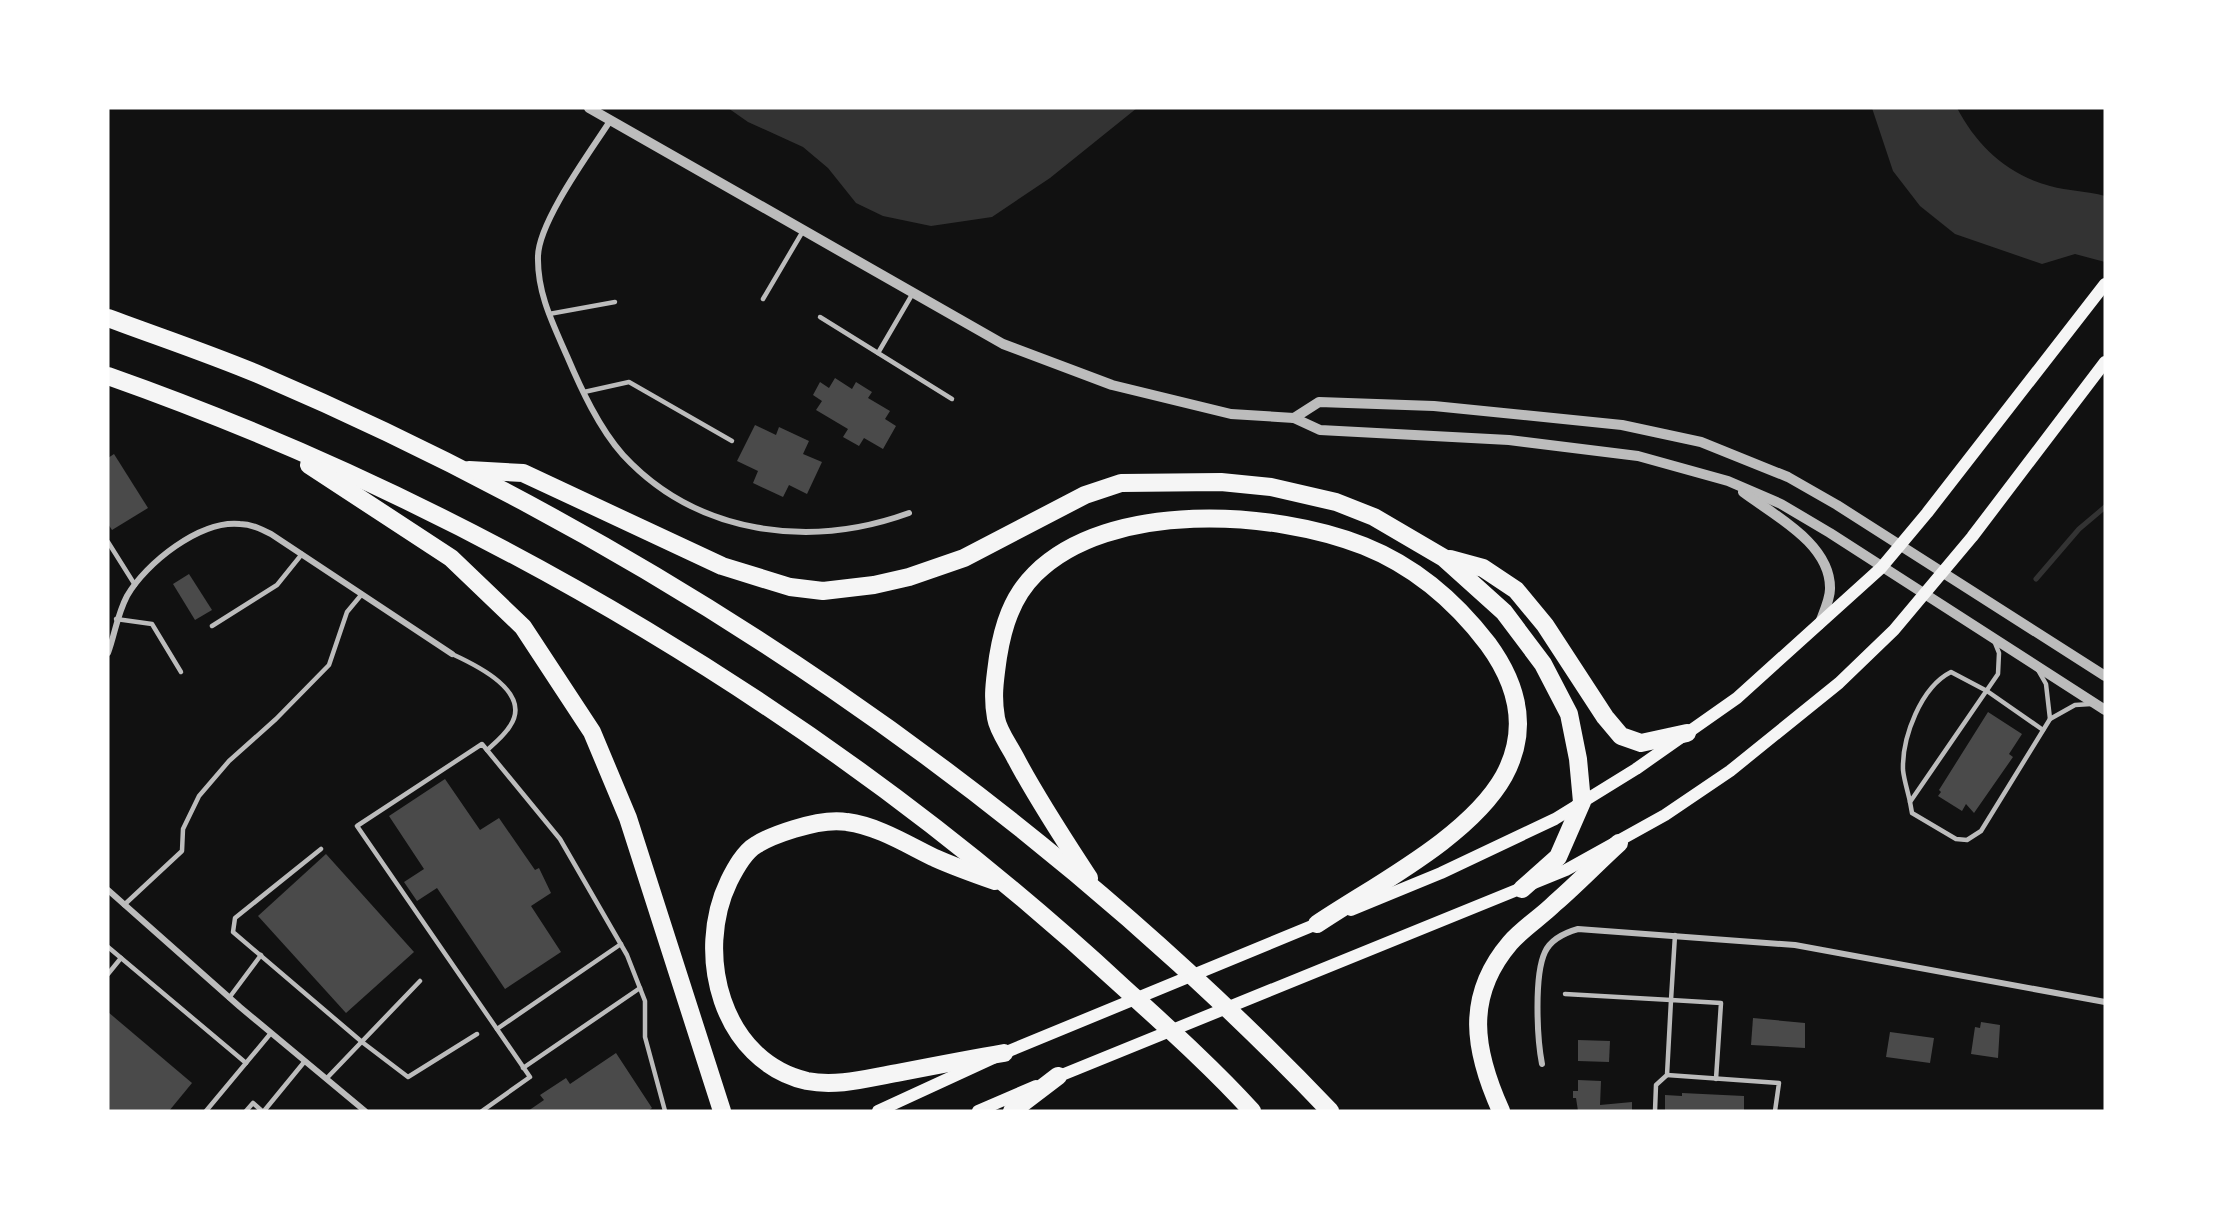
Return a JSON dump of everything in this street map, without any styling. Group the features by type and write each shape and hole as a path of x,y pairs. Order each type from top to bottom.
{"highway":[{"path":"108,318 257,374 465,470 647,572 766,643 944,768 1098,892 1272,1050 1330,1111"},
{"path":"108,376 205,410 262,434 492,545 643,629 834,752 929,821 1086,952 1215,1072 1252,1111"},
{"path":"262,434 451,558 523,627 592,732 628,818 722,1111"},
{"path":"465,470 523,473 722,566 790,587 823,591 874,585 909,577 964,558 1085,495 1121,483 1161,480 1221,482 1310,495 1374,517 1444,558 1504,612 1530,644 1562,697 1569,714 1578,759 1582,802 1558,858 1522,889"},
{"path":"1098,892 1033,791 996,722 993,686 1007,618 1017,597 1034,575 1068,550 1138,526 1175,519 1235,518 1275,522 1332,535 1365,546 1397,562 1426,581 1453,604 1499,659 1515,694 1519,716 1518,742 1505,774 1491,797 1471,819 1443,842 1317,924"},
{"path":"1444,558 1483,568 1516,590 1545,625 1605,717 1621,736 1641,743 1687,733"},
{"path":"1004,1053 843,1083 808,1081 791,1075 771,1065 754,1052 731,1020 720,993 712,944 715,919 722,895 747,852 754,845 782,833 822,822 848,822 879,832 1011,888"},
{"path":"1501,1111 1479,1054 1479,1006 1485,984 1495,963 1511,942 1619,843"},
{"path":"1012,1111 1058,1076"},
{"path":"1237,1094 1243,1111"}],"main road":[{"path":"878,1111 1004,1053 1441,873 1555,819 1687,733 1737,698 1881,568 2101,289"},
{"path":"978,1111 1058,1076 1522,889 1619,843 1730,771 1792,723 1894,630 1943,571 2105,362"}],"street":[{"path":"589,108 1003,344 1112,385 1231,414 1294,418 1320,430 1509,440 1638,456 1728,481 1781,504 2105,710"},
{"path":"610,121 552,212 538,255 542,298 584,392 602,425 623,455 665,490 700,511 734,523 792,533 852,530 909,513"},
{"path":"1294,418 1319,402 1434,406 1622,425 1701,442 1788,477 1901,544 2105,676"},
{"path":"1728,481 1810,542 1828,570 1831,591 1818,627"},
{"path":"108,654 116,619 135,585 168,549 221,525 252,525 271,534 453,654"},
{"path":"108,890 229,998 365,1111"},
{"path":"1542,1064 1537,1038 1540,964 1553,940 1578,929 1675,934 1795,945 2105,1002"}],"lane":[{"path":"764,299 804,231"},
{"path":"878,353 913,293"},
{"path":"549,314 615,302"},
{"path":"820,317 952,399"},
{"path":"584,392 629,381 732,441"},
{"path":"108,542 135,585"},
{"path":"212,626 277,585 302,554"},
{"path":"124,905 183,852 183,829 199,796 229,761 276,719 329,665 347,612 362,594"},
{"path":"116,619 152,624 181,672"},
{"path":"1910,802 1998,674 1999,653 1994,638"},
{"path":"453,654 492,676 507,689 513,701 515,714 512,725 487,750"},
{"path":"2034,663 2046,684 2050,719"},
{"path":"2043,730 1987,691 1951,672 1939,678 1911,720 1903,769 1912,813 1956,839 1967,840 1981,831 2050,719 2075,705 2094,703"},
{"path":"482,1111 530,1077 357,826 482,744 560,839 621,944 645,1001 645,1037 665,1111"},
{"path":"321,849 235,918 233,932 362,1042 408,1077 477,1034"},
{"path":"1655,1111 1656,1085 1667,1075 1675,934"},
{"path":"497,1029 621,944"},
{"path":"108,947 246,1063"},
{"path":"229,998 261,955"},
{"path":"108,974 121,958"},
{"path":"326,1079 420,981"},
{"path":"524,1068 640,988"},
{"path":"1565,994 1721,1003 1716,1079"},
{"path":"206,1111 271,1033"},
{"path":"246,1111 253,1103 263,1111 305,1061"},
{"path":"1667,1075 1779,1083 1775,1111"}],"shaded area":[{"path":"728,108 1137,108 1050,178 992,217 931,226 883,216 856,203 828,168 803,147 748,122"},
{"path":"1872,108 1957,108 1974,135 2007,167 2050,186 2105,196 2105,262 2075,254 2042,264 1955,234 1920,206 1893,171"}],"building":[{"path":"835,378 852,389 856,382 872,392 868,398 890,411 885,419 896,426 883,449 864,438 859,446 843,437 848,429 816,410 822,401 813,395 820,382 829,388"},
{"path":"755,425 776,435 779,427 809,441 803,454 822,462 807,494 789,485 783,497 753,483 758,471 737,461"},
{"path":"114,454 148,508 112,530 108,524 108,458"},
{"path":"189,574 212,610 195,620 173,584"},
{"path":"1988,712 2022,734 2009,754 2013,757 1974,813 1966,804 1962,811 1938,796 1941,792 1939,790"},
{"path":"445,779 480,830 499,818 535,870 539,868 551,893 531,906 561,952 505,989 437,888 417,901 404,882 424,869 389,816"},
{"path":"326,854 414,952 346,1013 258,916"},
{"path":"108,1012 192,1083 169,1111 108,1111"},
{"path":"1753,1018 1805,1023 1805,1048 1751,1045"},
{"path":"1981,1022 2000,1025 1998,1058 1971,1054 1975,1027 1980,1028"},
{"path":"1890,1032 1934,1038 1930,1063 1886,1057"},
{"path":"1578,1040 1610,1041 1609,1062 1578,1061"},
{"path":"616,1053 652,1108 648,1111 528,1111 544,1100 540,1095 566,1078 570,1084"},
{"path":"1578,1080 1601,1081 1600,1105 1632,1102 1632,1111 1578,1111 1573,1091 1578,1091"},
{"path":"1682,1093 1744,1096 1744,1111 1665,1111 1665,1095 1682,1096"}],"waterway":[{"path":"2036,579 2079,529 2105,507"}]}
